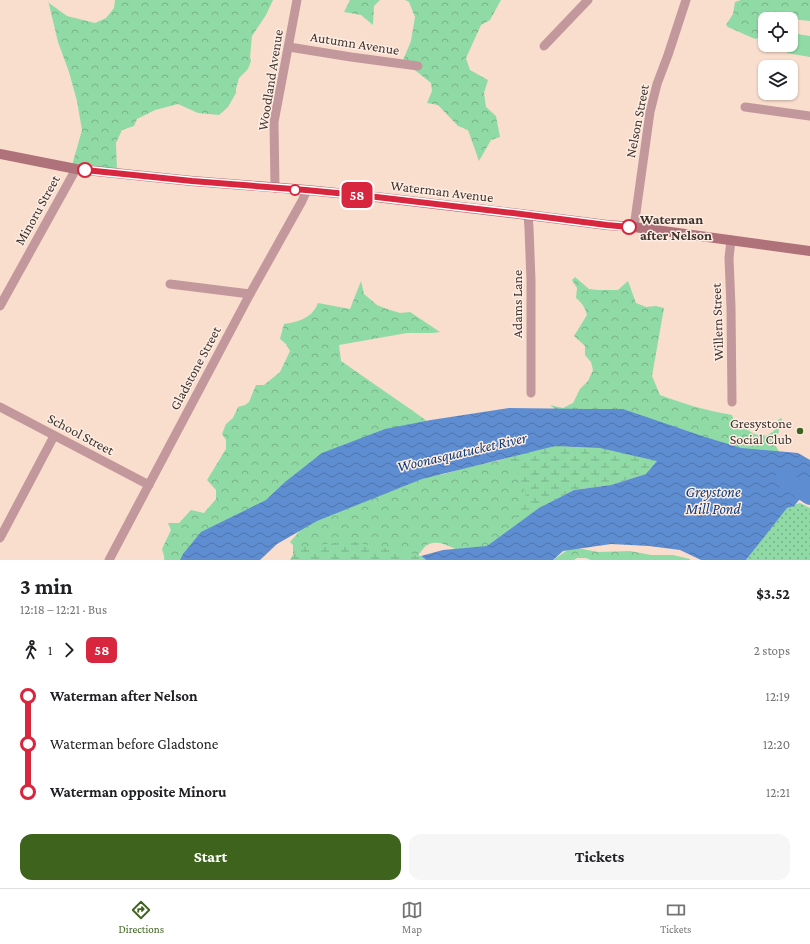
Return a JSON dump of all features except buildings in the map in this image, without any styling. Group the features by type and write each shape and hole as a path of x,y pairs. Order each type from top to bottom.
{"main road":[{"name":"Waterman Avenue","path":"0,154 76,169 373,197 634,227 810,251"}],"street":[{"name":"Woodland Avenue","path":"275,188 274,122 298,0"},
{"path":"544,46 588,0"},
{"name":"Nelson Street","path":"634,227 650,112 657,84 686,0"},
{"name":"Autumn Avenue","path":"289,47 418,66"},
{"path":"745,107 810,116"},
{"name":"Minoru Street","path":"0,306 76,169"},
{"name":"Gladstone Street","path":"109,560 250,294 302,201 306,190"},
{"name":"Adams Lane","path":"528,215 530,228 531,281 531,393"},
{"name":"Willern Street","path":"731,240 728,258 731,307 732,402"},
{"path":"170,284 250,294"},
{"name":"School Street","path":"0,407 149,485"},
{"path":"0,538 54,436"}],"green space":[{"path":"48,0 49,3 67,16 95,23 106,18 114,8 115,0 273,0 266,15 252,36 251,61 248,69 239,78 236,93 228,107 219,115 198,113 178,104 155,110 137,119 134,126 122,130 116,143 117,171 71,169 82,130 77,101 69,72 58,42"},
{"path":"350,0 380,0 374,6 373,25 361,15 344,12"},
{"path":"405,0 501,0 490,20 481,25 466,58 470,70 488,80 484,93 486,107 496,116 500,137 491,140 479,161 468,130 458,126 438,105 427,103 432,91 431,83 411,67 401,65 411,41 415,17 409,2"},
{"path":"741,0 810,0 810,21 798,20 798,12 758,12 758,38 755,39 726,25 733,14 735,2"},
{"path":"798,34 810,36 810,57 787,53 798,52"},
{"path":"575,277 589,289 598,290 618,290 628,281 636,303 646,307 656,306 664,308 652,376 660,395 696,407 732,415 734,421 754,434 766,436 774,431 778,420 781,418 782,420 775,445 782,456 562,415 550,405 563,408 573,403 580,389 588,381 593,370 591,362 585,355 585,346 574,336 587,315 583,305 576,298 577,288 572,280"},
{"path":"361,281 364,294 377,305 400,313 410,312 440,332 407,333 339,345 341,361 442,432 279,499 186,560 164,560 162,549 171,530 168,523 179,523 191,510 204,513 216,499 216,490 207,480 226,449 226,440 222,434 226,424 233,418 238,407 249,402 256,385 264,385 280,372 290,351 286,344 280,339 284,324 296,322 310,315 318,303 350,309"},
{"path":"550,446 606,447 660,457 650,474 565,480 512,542 467,556 448,546 432,543 427,545 422,550 415,560 293,560 293,545 290,542 304,526 402,480 445,474 463,468 506,459 526,450"},
{"path":"555,446 600,448 658,461 646,474 611,485 574,490 539,508 512,528 526,494 516,467 499,460"},
{"path":"800,503 810,508 810,560 746,560 787,507"},
{"path":"350,541 421,556 426,560 290,560 297,548"},
{"path":"572,547 598,552 630,551 651,555 673,555 690,560 591,560 586,558 577,558 574,560 553,560"}],"water":[{"name":"Greystone Mill Pond","path":"509,408 623,409 741,448 798,453 810,460 810,485 794,506 787,508 746,560 701,560 680,550 649,546 611,544 563,551 553,560 426,560 421,556 443,550 487,546 539,508 574,490 611,485 646,474 657,461 600,448 555,446 422,479 317,521 277,544 260,560 180,560 201,532 266,500 285,482 322,453 385,429"}],"waterway":[{"name":"Woonasquatucket River","path":"784,479 810,496"}],"bus line":[{"name":"58","path":"85,170 368,196 629,227"}],"place":[{"name":"Waterman after Nelson","path":"629,227"},
{"name":"Gresystone Social Club","path":"800,431"}]}
